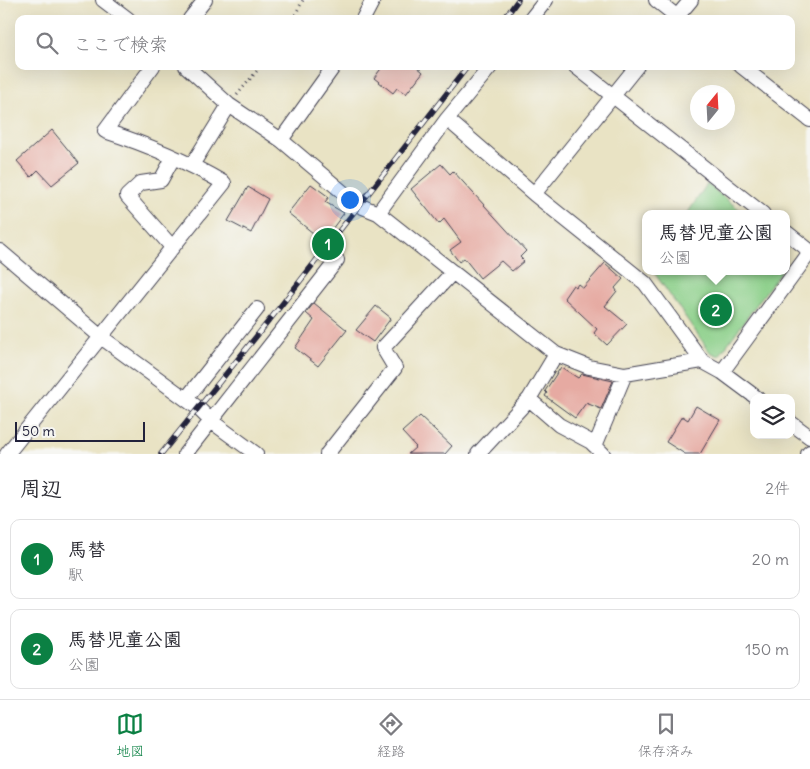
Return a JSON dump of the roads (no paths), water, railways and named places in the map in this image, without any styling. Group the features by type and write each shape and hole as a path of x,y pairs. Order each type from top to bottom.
{"street":[{"path":"103,0 123,15"},
{"path":"193,15 205,0"},
{"path":"365,15 373,0"},
{"path":"534,15 546,0"},
{"path":"656,0 674,15"},
{"path":"679,15 691,0"},
{"path":"7,454 224,183 192,165 173,158 142,142 105,131 150,70"},
{"path":"190,70 229,105 282,140 358,205 378,213 556,354 589,367 625,374 702,362"},
{"path":"282,140 331,70"},
{"path":"378,213 447,119 489,70"},
{"path":"580,70 758,210"},
{"path":"534,194 634,70"},
{"path":"746,70 810,120"},
{"path":"192,165 229,105"},
{"path":"447,119 534,194 645,284 702,362 722,372 752,394"},
{"path":"172,247 127,196 141,182 161,180 173,158"},
{"path":"722,372 810,252 790,235"},
{"path":"0,252 100,337 256,454"},
{"path":"185,454 337,260"},
{"path":"327,454 395,368 383,348 453,272"},
{"path":"186,400 257,309"},
{"path":"478,454 529,399 556,354"},
{"path":"529,399 559,425 599,450 625,374"},
{"path":"795,426 810,437"}],"railway":[{"path":"507,15 518,0"},
{"path":"161,454 272,317 465,70"}],"place":[{"name":"馬替","path":"328,244"},
{"name":"馬替児童公園","path":"716,310"}]}
